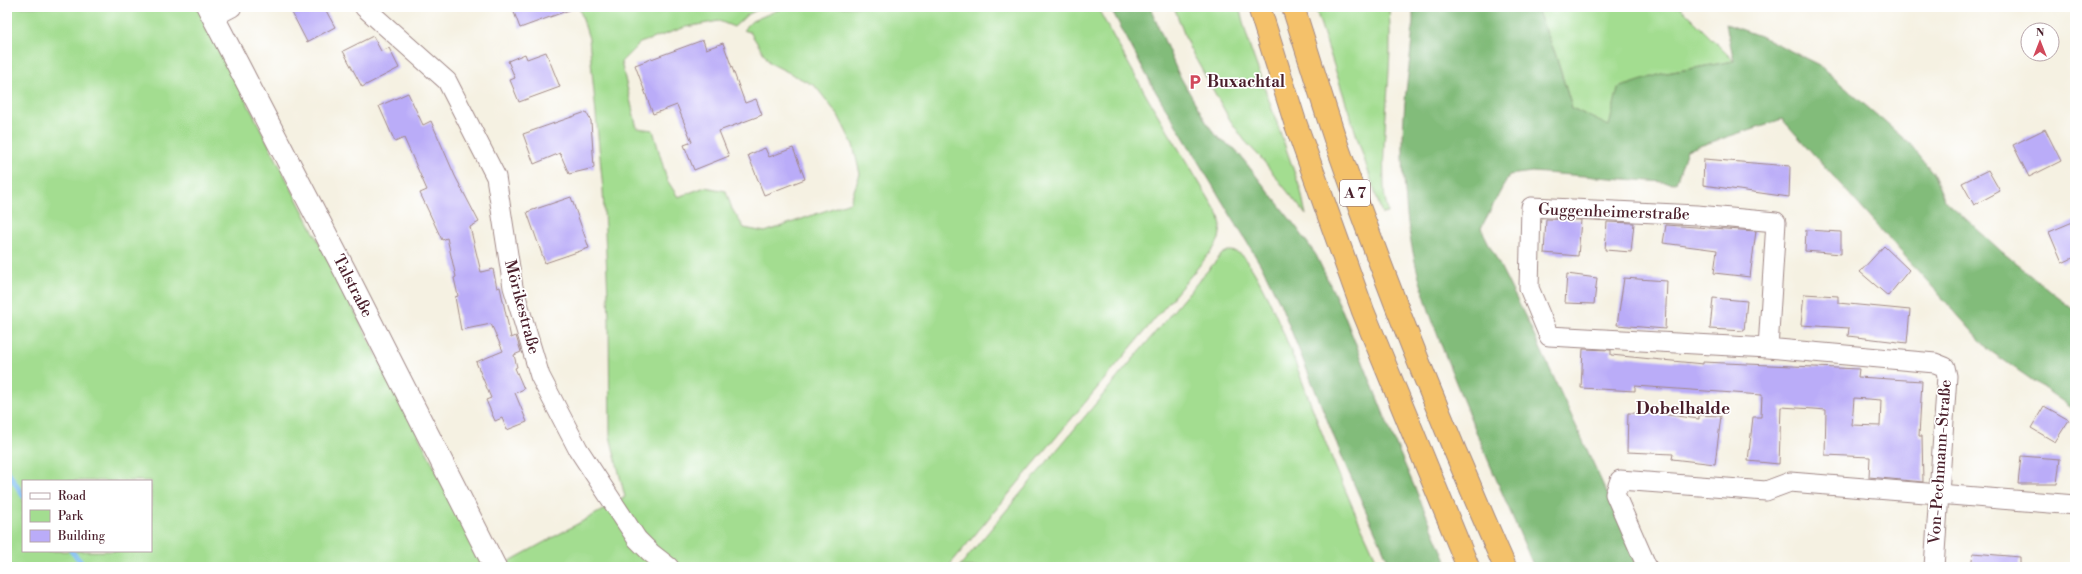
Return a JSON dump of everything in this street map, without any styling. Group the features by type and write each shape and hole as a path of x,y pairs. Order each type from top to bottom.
{"highway":[{"name":"A 7","path":"1259,7 1295,122 1363,311 1468,567"},
{"name":"A 7","path":"1293,7 1337,145 1377,255 1425,376 1505,567"}],"street":[{"name":"Mörikestraße","path":"364,7 447,81 496,177 513,287 540,376 578,449 638,539 651,553 669,567"},
{"name":"Talstraße","path":"217,10 352,284 495,567"},
{"name":"Guggenheimerstraße","path":"1768,348 1776,222 1697,215 1531,207 1529,288 1549,336 1768,348 1935,363"},
{"name":"Von-Pechmann-Straße","path":"1934,567 1947,376 1945,367 1935,363"},
{"path":"1647,567 1615,494 1620,480 1766,491 1790,482 2075,505"}],"green space":[{"path":"7,7 198,7 486,567 7,567"},
{"path":"579,7 763,7 747,15 734,27 719,21 686,27 640,43 621,62 637,128 653,130 667,180 678,197 705,187 726,191 732,209 744,228 765,232 850,202 860,174 853,145 838,115 815,86 770,63 750,32 743,30 752,21 785,7 1097,7 1147,97 1219,216 1221,227 1219,239 1214,248 948,567 677,567 671,564 617,502 625,497 610,436 609,317 603,190 589,39"},
{"path":"1110,7 1150,7 1178,73 1208,125 1219,139 1235,149 1297,228 1316,255 1343,312 1392,435 1449,567 1391,567 1345,464 1280,303 1265,272 1153,87"},
{"path":"1174,7 1239,7 1250,47 1301,191 1306,215 1261,158 1245,141 1230,120 1189,47"},
{"path":"1315,7 1389,7 1390,52 1384,143 1384,191 1388,213 1382,214"},
{"path":"1413,7 1536,7 1555,53 1572,108 1609,126 1618,88 1661,74 1734,61 1726,24 1763,37 1819,65 1910,144 1933,173 1944,199 2001,251 2075,311 2075,410 1989,350 1782,119 1687,150 1676,183 1532,172 1509,175 1481,228 1530,326 1641,567 1534,567 1472,423 1445,354 1423,290 1412,247 1405,192 1403,148 1404,115 1412,34"},
{"path":"1536,7 1680,7 1734,61 1661,74 1609,127 1572,108 1555,53"},
{"path":"1228,251 1240,254 1246,259 1267,296 1336,467 1380,567 959,567 1184,298 1222,254"},
{"path":"612,505 664,567 511,567 508,562"}],"building":[{"path":"289,7 324,7 335,27 307,42"},
{"path":"512,7 571,7 572,9 520,28"},
{"path":"373,36 381,51 389,48 399,68 362,87 343,51"},
{"path":"703,40 706,49 723,43 745,103 756,99 762,115 719,131 729,156 694,170 684,145 692,142 677,105 653,114 635,65"},
{"path":"546,52 560,87 519,102 510,80 515,78 508,61 525,54 527,59"},
{"path":"408,93 423,125 431,121 455,176 479,222 470,227 481,272 493,269 497,288 500,287 511,338 516,336 521,352 514,355 517,367 515,368 524,389 515,393 527,422 507,430 502,418 495,421 486,400 491,398 476,362 503,351 491,324 461,330 455,297 458,296 454,278 456,277 447,238 442,240 420,193 427,190 404,138 395,142 379,106"},
{"path":"586,112 591,121 594,168 569,174 560,153 534,164 523,134"},
{"path":"2045,129 2061,161 2029,177 2013,145"},
{"path":"765,148 769,157 793,148 805,179 764,195 748,155"},
{"path":"1704,159 1790,166 1789,197 1703,185"},
{"path":"1988,170 2000,191 1974,205 1962,183"},
{"path":"571,197 589,248 545,263 527,212"},
{"path":"1546,219 1581,220 1578,256 1544,253"},
{"path":"2075,221 2075,257 2062,263 2049,232"},
{"path":"1607,222 1634,223 1631,252 1605,250"},
{"path":"1666,225 1756,231 1750,277 1714,273 1717,250 1663,243"},
{"path":"1806,230 1841,232 1841,254 1805,251"},
{"path":"1884,246 1909,270 1888,296 1860,272"},
{"path":"1567,274 1597,278 1594,304 1565,303"},
{"path":"1624,278 1667,281 1665,329 1617,325"},
{"path":"1804,294 1838,296 1838,303 1910,310 1907,343 1848,336 1849,328 1801,325"},
{"path":"1713,298 1747,301 1744,331 1710,329"},
{"path":"1583,349 1611,350 1611,355 1703,364 1703,362 1859,369 1858,377 1922,381 1919,436 1922,436 1923,482 1869,477 1870,457 1825,455 1826,410 1781,407 1779,464 1748,461 1753,417 1761,417 1762,395 1635,386 1635,391 1581,388","holes":["1854,398 1881,400 1880,426 1852,425"]},
{"path":"2044,406 2069,420 2055,442 2031,428"},
{"path":"1628,413 1661,414 1699,419 1699,415 1721,416 1715,464 1672,459 1673,454 1627,452"},
{"path":"2021,456 2060,459 2057,484 2018,484"},
{"path":"1973,553 2020,557 2020,567 1971,567"}],"waterway":[{"path":"7,470 22,494"},
{"path":"72,552 86,567"}],"place":[{"name":"Buxachtal","path":"1195,82"}],"district":[{"name":"Dobelhalde","path":"1683,409"}]}
